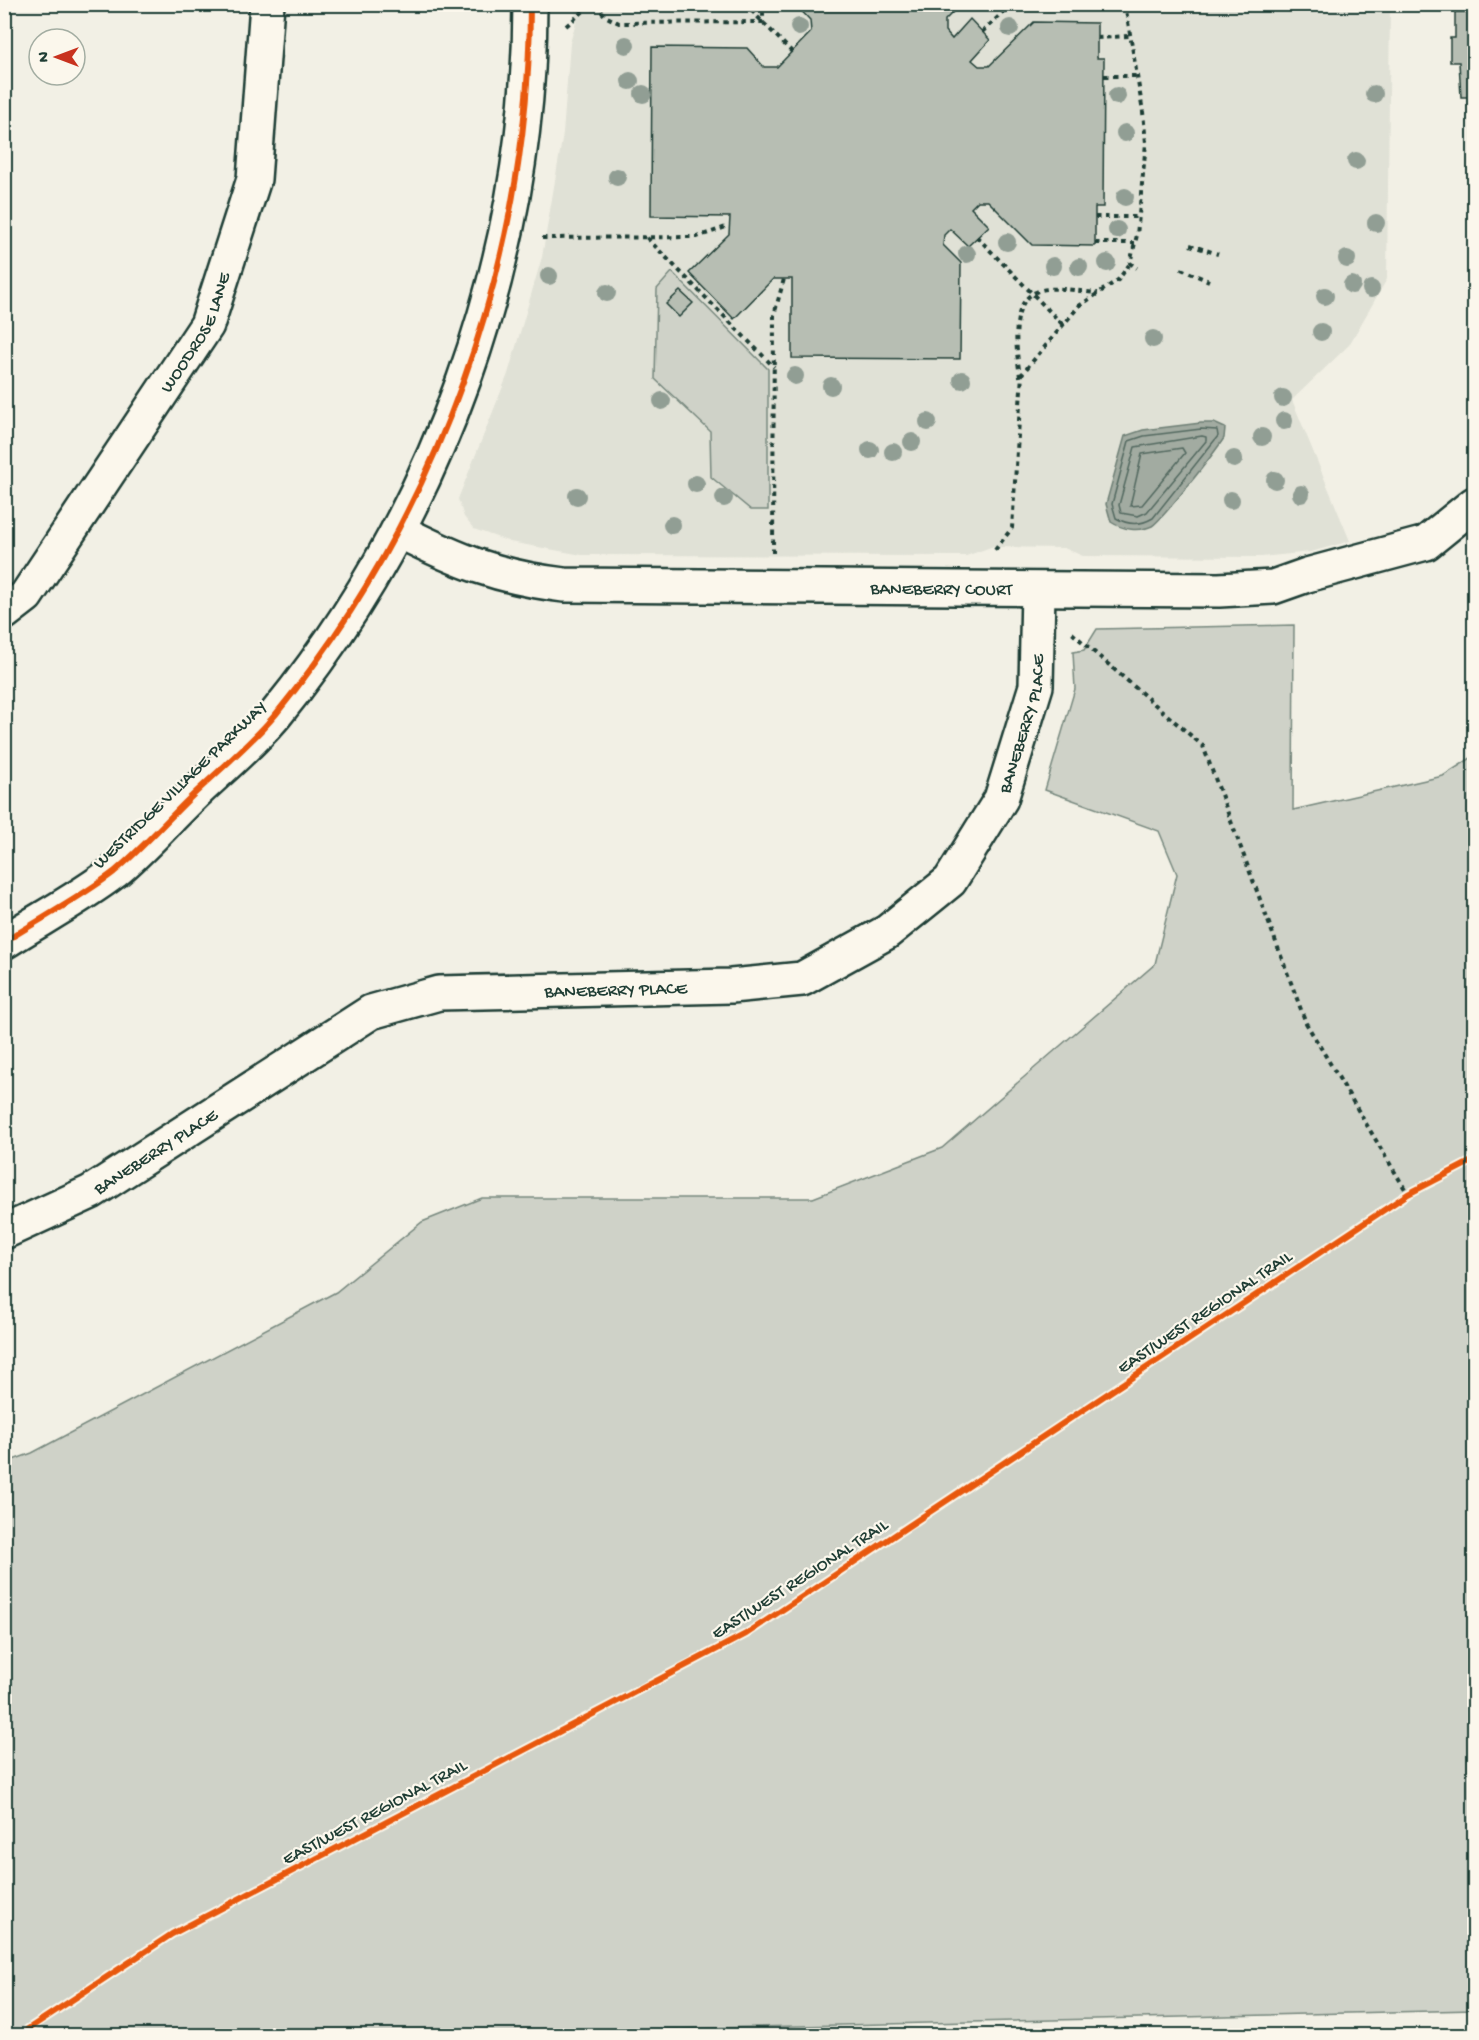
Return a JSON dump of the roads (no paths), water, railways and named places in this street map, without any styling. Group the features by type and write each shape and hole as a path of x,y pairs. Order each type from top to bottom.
{"street":[{"name":"WOODROSE LANE","path":"4,613 26,596 207,325 254,179 267,4"},
{"name":"WESTRIDGE VILLAGE PARKWAY","path":"4,942 114,872 274,716 358,601 399,531 459,390 503,246 523,124 530,4"},
{"name":"BANEBERRY COURT","path":"399,531 454,559 486,571 530,582 564,585 1219,590 1273,587 1307,575 1426,543 1474,504"},
{"name":"BANEBERRY PLACE","path":"4,1232 91,1192 371,1012 440,993 731,986 802,979 887,932 950,881 1001,800 1035,686 1038,590"}],"water":[{"path":"1214,423 1225,428 1224,438 1158,521 1142,529 1126,528 1111,522 1106,504 1125,436 1143,430"}]}
